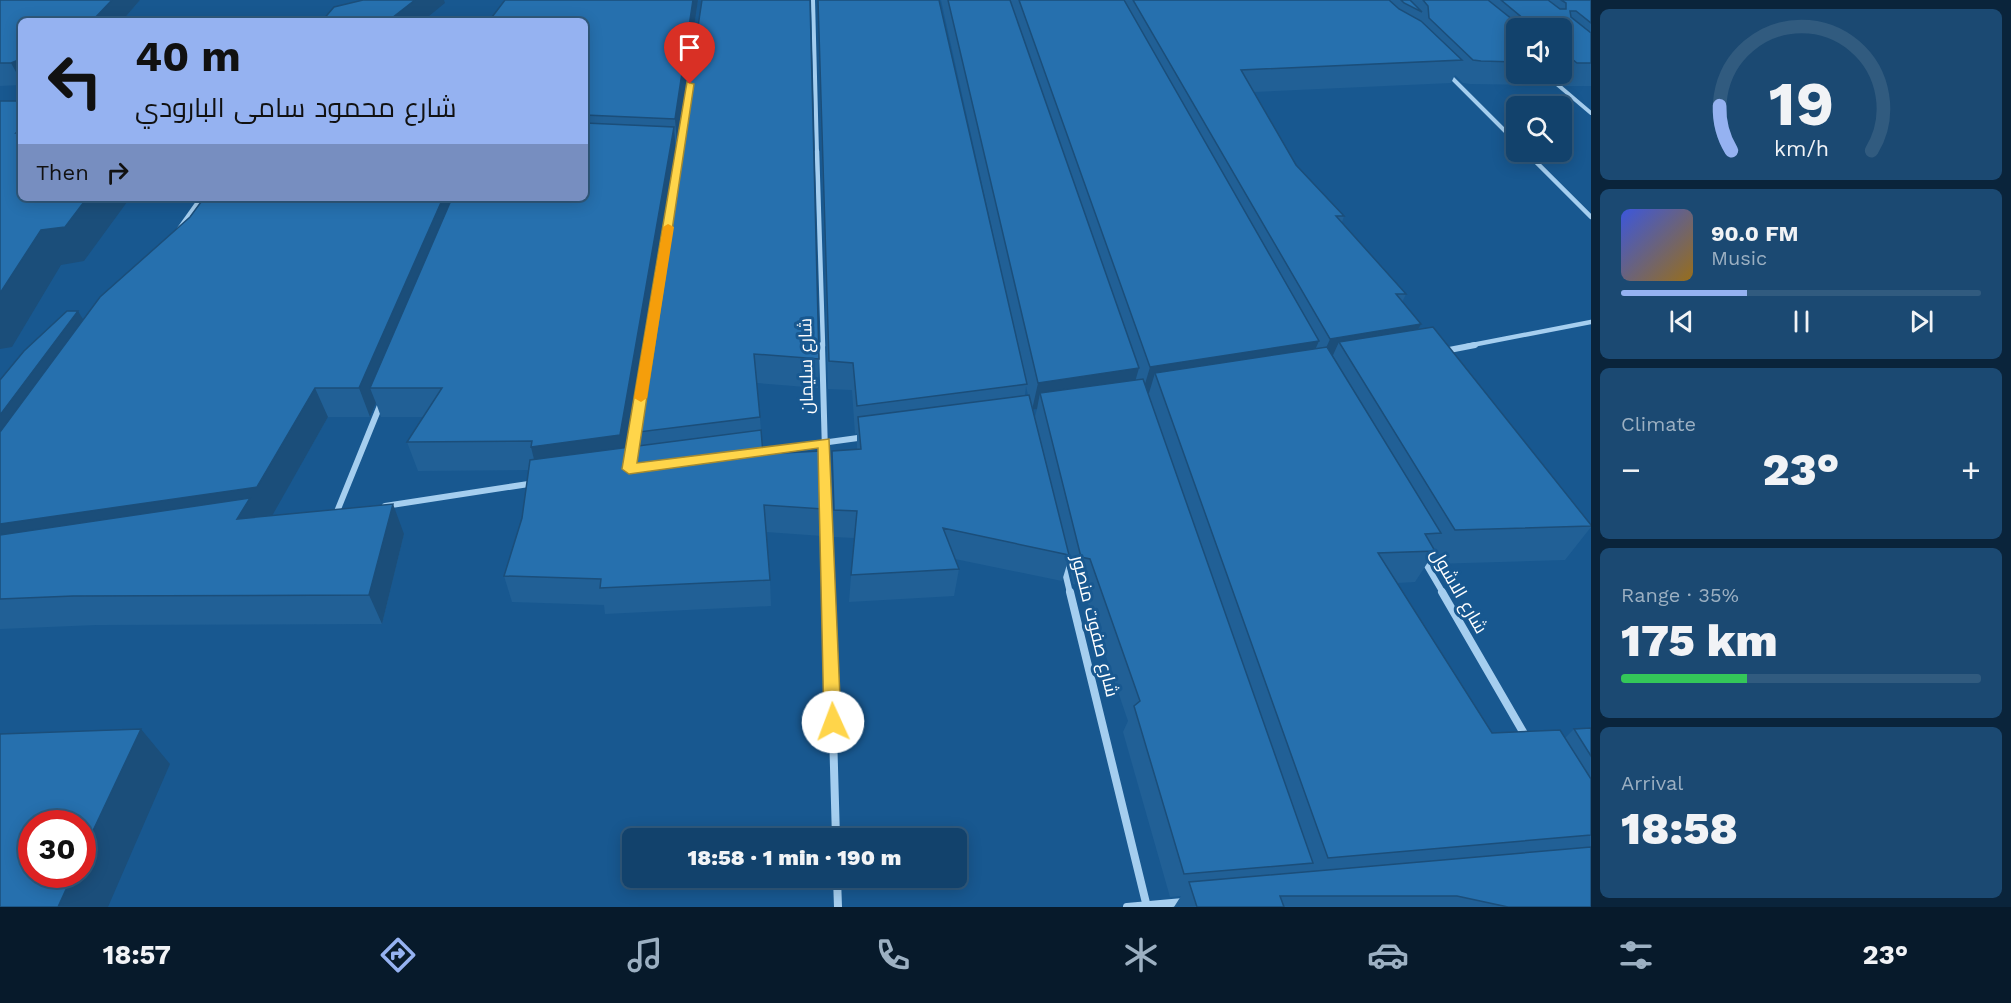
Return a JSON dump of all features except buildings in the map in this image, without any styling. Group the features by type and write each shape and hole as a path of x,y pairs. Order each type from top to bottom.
{"street":[{"name":"شارع سليمان","path":"813,0 836,828"},
{"path":"1446,72 1506,132"},
{"path":"1556,84 1591,114"},
{"path":"1536,162 1591,217"},
{"path":"175,235 199,201"},
{"path":"181,225 193,225"},
{"path":"1431,353 1591,322"},
{"path":"336,513 385,394"},
{"path":"744,453 872,436"},
{"path":"371,508 547,482"},
{"path":"324,515 348,512"},
{"name":"شارع الاشول","path":"1418,549 1531,746"},
{"name":"شارع صفوت منصور","path":"1061,556 1147,906"},
{"path":"837,888 838,907"},
{"path":"1127,907 1191,902"}],"slow traffic":[{"path":"641,398 668,227"}],"route":[{"path":"690,84 629,469 824,442 833,722"}]}
